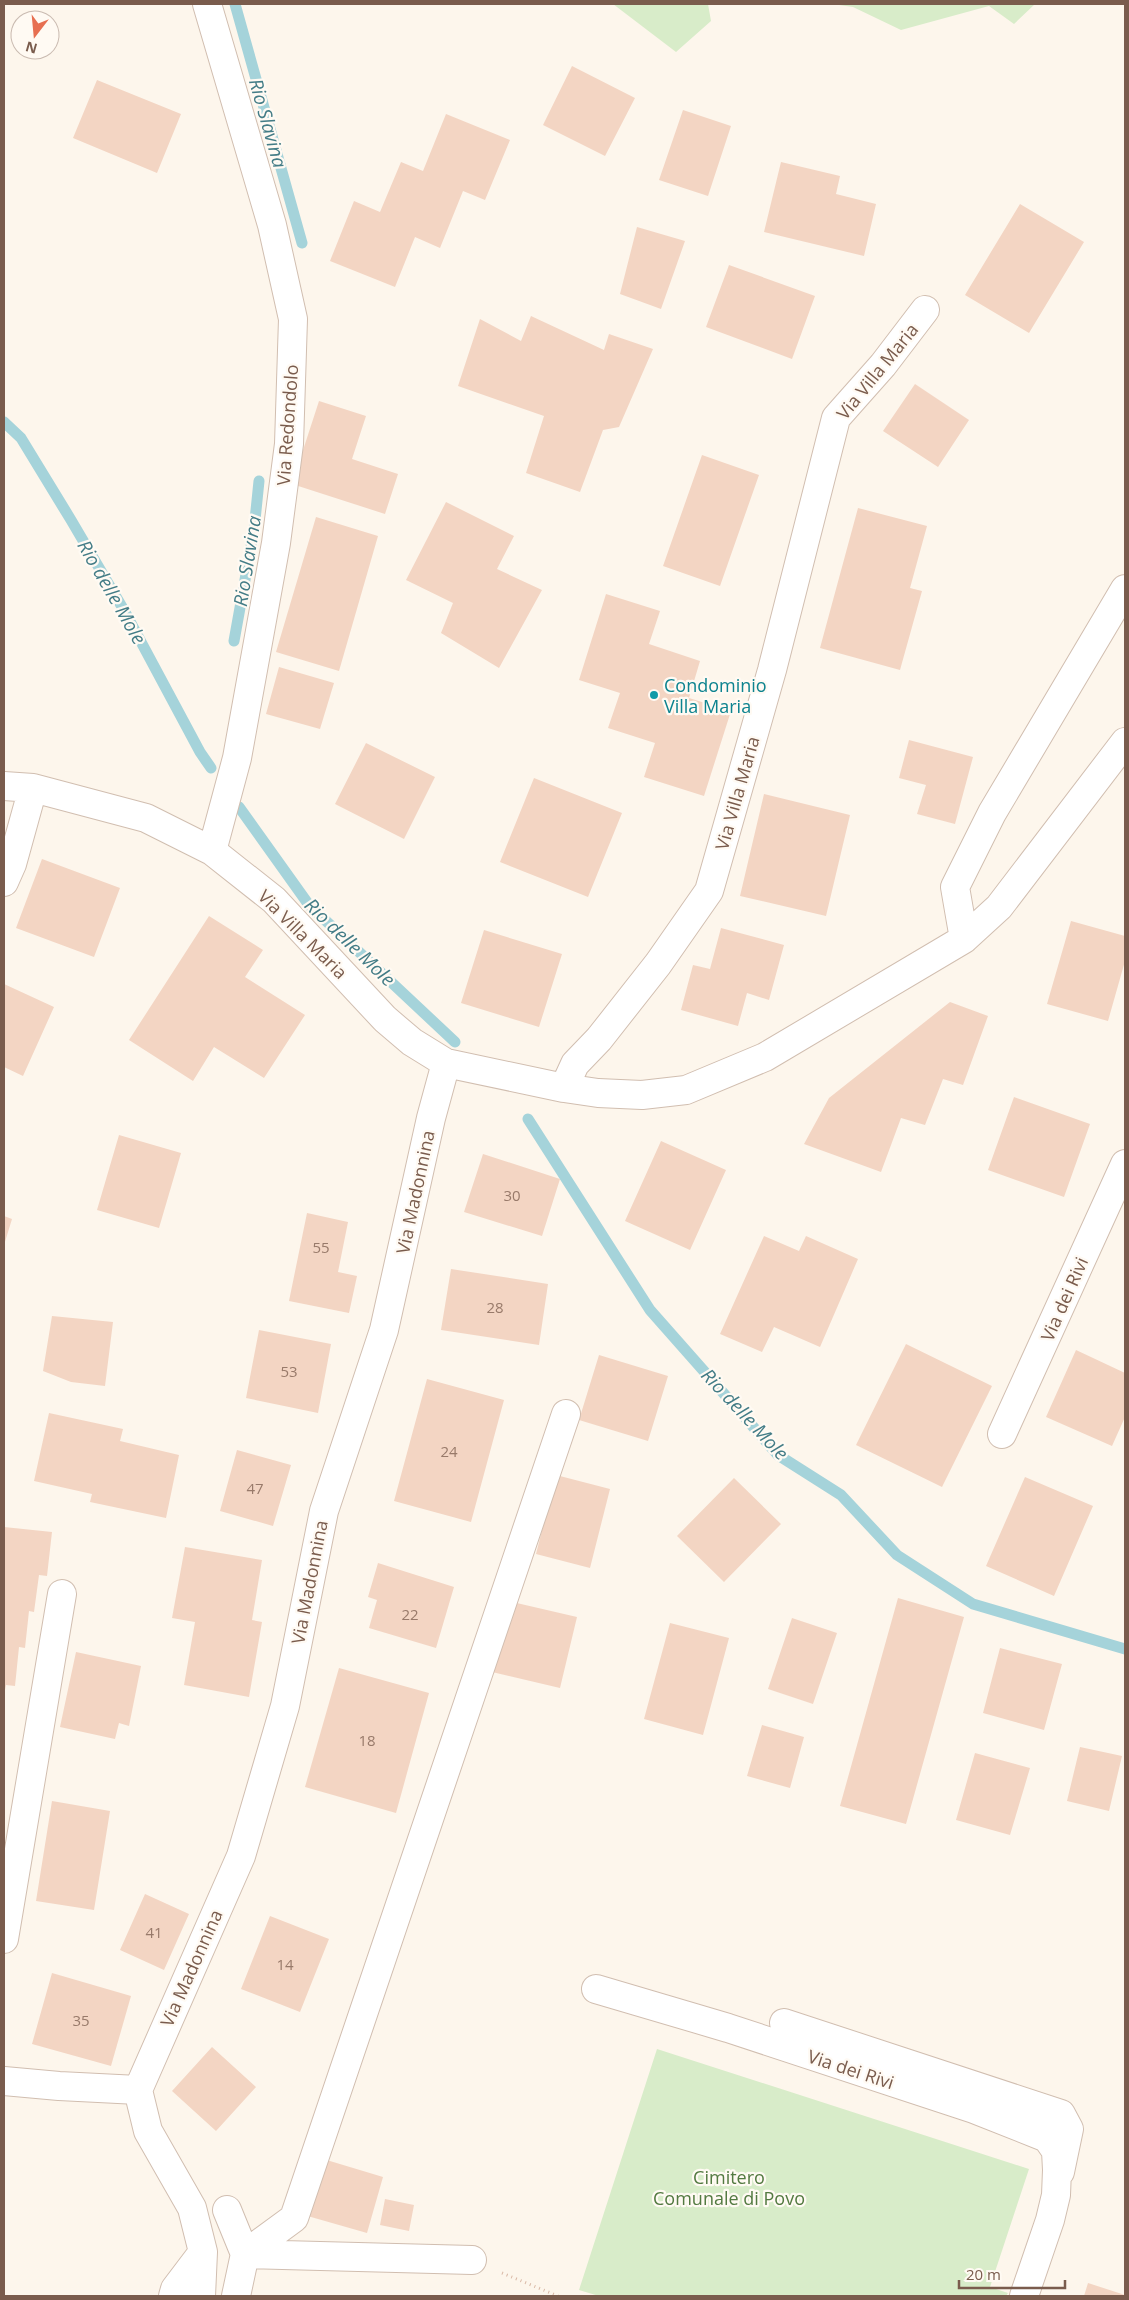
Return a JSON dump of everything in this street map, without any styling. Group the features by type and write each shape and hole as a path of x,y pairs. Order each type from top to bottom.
{"street":[{"name":"Via Redondolo","path":"207,4 270,217 293,319 289,444 276,543 237,758 212,851"},
{"name":"Via Villa Maria","path":"564,1088 576,1064 599,1039 658,964 709,891 774,660 836,418 883,365 925,310"},
{"path":"964,939 955,887 992,813 1125,589"},
{"name":"Via Villa Maria","path":"4,786 33,788 146,818 212,851 274,900 386,1019 412,1042 446,1063 564,1088 598,1093 642,1095 686,1090 765,1057 964,939 999,907 1125,742"},
{"path":"4,882 12,864 33,788"},
{"name":"Via Madonnina","path":"138,2090 241,1856 285,1706 324,1511 384,1330 431,1118 446,1063"},
{"name":"Via dei Rivi","path":"1002,1434 1125,1164"},
{"path":"245,2254 294,2218 566,1414"},
{"path":"4,1939 62,1594"},
{"name":"Via dei Rivi","path":"596,1989 728,2028 974,2109 1047,2138 1056,2151 1057,2170 1053,2208"},
{"name":"Via dei Rivi","path":"784,2022 1060,2114 1069,2130 1053,2208 1024,2296"},
{"path":"4,2081 138,2090 148,2131 192,2208 204,2252 201,2296"},
{"path":"227,2210 245,2254 236,2296"},
{"path":"173,2296 175,2289 204,2252"},
{"path":"245,2254 472,2260"}],"path":[{"path":"472,2260 558,2296"}],"green space":[{"path":"613,4 708,4 711,21 676,52"},
{"path":"832,4 1035,4 1014,24 989,6 901,30 853,7"},
{"name":"Cimitero Comunale di Povo","path":"657,2049 1029,2169 990,2287 1008,2293 1006,2296 599,2296 579,2290"}],"building":[{"path":"572,66 635,98 605,156 543,125"},
{"path":"97,80 181,114 157,173 73,138"},
{"path":"683,110 731,126 708,196 659,180"},
{"path":"446,114 510,140 485,200 463,191 440,248 415,237 395,287 330,261 354,201 380,212 401,162 423,171"},
{"path":"781,162 840,176 836,194 876,204 864,256 764,232"},
{"path":"1020,204 1084,242 1029,333 965,295"},
{"path":"637,227 685,241 661,309 620,294"},
{"path":"729,265 815,296 792,359 706,327"},
{"path":"531,316 604,350 609,334 653,349 619,427 603,430 580,492 526,473 544,416 458,386 480,319 521,341"},
{"path":"915,384 969,420 938,467 883,431"},
{"path":"319,401 366,416 352,459 398,474 385,514 292,484"},
{"path":"702,455 759,475 720,586 663,566"},
{"path":"446,502 514,536 497,569 542,590 499,668 441,633 453,603 406,580"},
{"path":"858,508 927,526 910,588 922,591 900,670 820,648"},
{"path":"316,517 378,536 339,671 276,652"},
{"name":"Condominio Villa Maria","path":"606,594 660,611 649,644 700,661 689,698 731,711 704,796 644,777 655,743 608,728 620,693 579,680"},
{"path":"279,667 334,683 320,729 266,714"},
{"path":"909,740 973,757 955,824 917,814 926,785 899,778"},
{"path":"366,743 435,777 404,839 335,804"},
{"path":"534,778 622,813 588,897 500,862"},
{"path":"764,794 850,815 826,916 740,896"},
{"path":"42,859 120,888 94,957 16,928"},
{"path":"209,916 263,950 245,977 305,1015 264,1078 214,1047 193,1081 129,1040"},
{"path":"1071,921 1125,936 1125,961 1108,1021 1047,1004"},
{"path":"721,928 784,945 769,1000 747,993 738,1026 681,1010 693,965 710,969"},
{"path":"484,930 562,954 539,1027 461,1003"},
{"path":"4,984 54,1007 23,1076 4,1067"},
{"path":"950,1002 988,1016 963,1085 943,1079 925,1125 901,1118 881,1172 804,1144 829,1098"},
{"path":"1014,1097 1090,1124 1064,1197 988,1170"},
{"path":"119,1135 181,1153 159,1228 97,1210"},
{"path":"661,1141 726,1170 690,1250 625,1221"},
{"path":"483,1154 560,1179 542,1236 464,1212"},
{"path":"307,1213 348,1222 338,1272 357,1276 349,1313 289,1301"},
{"path":"4,1216 12,1219 4,1245"},
{"path":"764,1236 799,1251 806,1236 858,1259 820,1347 774,1327 762,1352 720,1334"},
{"path":"451,1269 548,1284 539,1345 441,1330"},
{"path":"52,1316 113,1322 105,1386 71,1382 43,1371"},
{"path":"259,1330 331,1344 318,1413 246,1398"},
{"path":"906,1344 992,1386 942,1487 856,1445"},
{"path":"1076,1350 1125,1373 1125,1417 1112,1446 1046,1417"},
{"path":"599,1355 668,1376 648,1441 579,1420"},
{"path":"427,1379 504,1400 471,1522 394,1501"},
{"path":"49,1413 123,1429 120,1441 179,1455 166,1518 90,1502 92,1494 34,1481"},
{"path":"237,1450 291,1465 273,1526 220,1511"},
{"path":"556,1475 610,1489 590,1568 536,1554"},
{"path":"1025,1477 1093,1506 1054,1596 986,1566"},
{"path":"734,1478 781,1524 724,1582 677,1536"},
{"path":"4,1527 52,1532 47,1576 39,1575 34,1612 29,1611 25,1648 19,1647 15,1686 6,1685 5,1690"},
{"path":"185,1547 262,1560 252,1620 262,1622 249,1697 184,1685 195,1622 172,1618"},
{"path":"378,1563 454,1587 436,1648 369,1628 377,1600 368,1597"},
{"path":"898,1598 964,1617 906,1824 840,1806"},
{"path":"508,1601 577,1617 560,1688 492,1672"},
{"path":"792,1618 837,1633 813,1704 768,1689"},
{"path":"670,1623 729,1638 703,1735 644,1719"},
{"path":"1000,1648 1062,1664 1044,1730 983,1713"},
{"path":"76,1652 141,1666 129,1726 119,1723 115,1739 60,1727"},
{"path":"339,1668 429,1693 396,1813 305,1787"},
{"path":"762,1725 804,1737 790,1788 747,1776"},
{"path":"1080,1747 1122,1756 1109,1811 1067,1801"},
{"path":"975,1753 1030,1768 1010,1835 956,1820"},
{"path":"52,1801 110,1811 94,1910 36,1901"},
{"path":"145,1894 189,1914 164,1970 120,1950"},
{"path":"270,1916 329,1939 300,2012 241,1989"},
{"path":"52,1973 131,1996 111,2066 32,2044"},
{"path":"212,2047 256,2087 216,2131 172,2091"},
{"path":"320,2158 383,2177 367,2233 304,2215"},
{"path":"385,2199 414,2205 409,2231 380,2225"},
{"path":"1088,2283 1125,2295 1125,2296 1084,2296"}],"waterway":[{"name":"Rio Slavina","path":"235,4 302,243"},
{"name":"Rio delle Mole","path":"4,422 21,438 71,520 125,612 200,752 211,768"},
{"name":"Rio Slavina","path":"234,641 254,530 259,481"},
{"name":"Rio delle Mole","path":"239,807 309,905 455,1042"},
{"name":"Rio delle Mole","path":"528,1119 650,1310 778,1455 841,1495 897,1555 973,1604 1125,1649"}],"place":[{"name":"Condominio Villa Maria","path":"654,695"}]}
